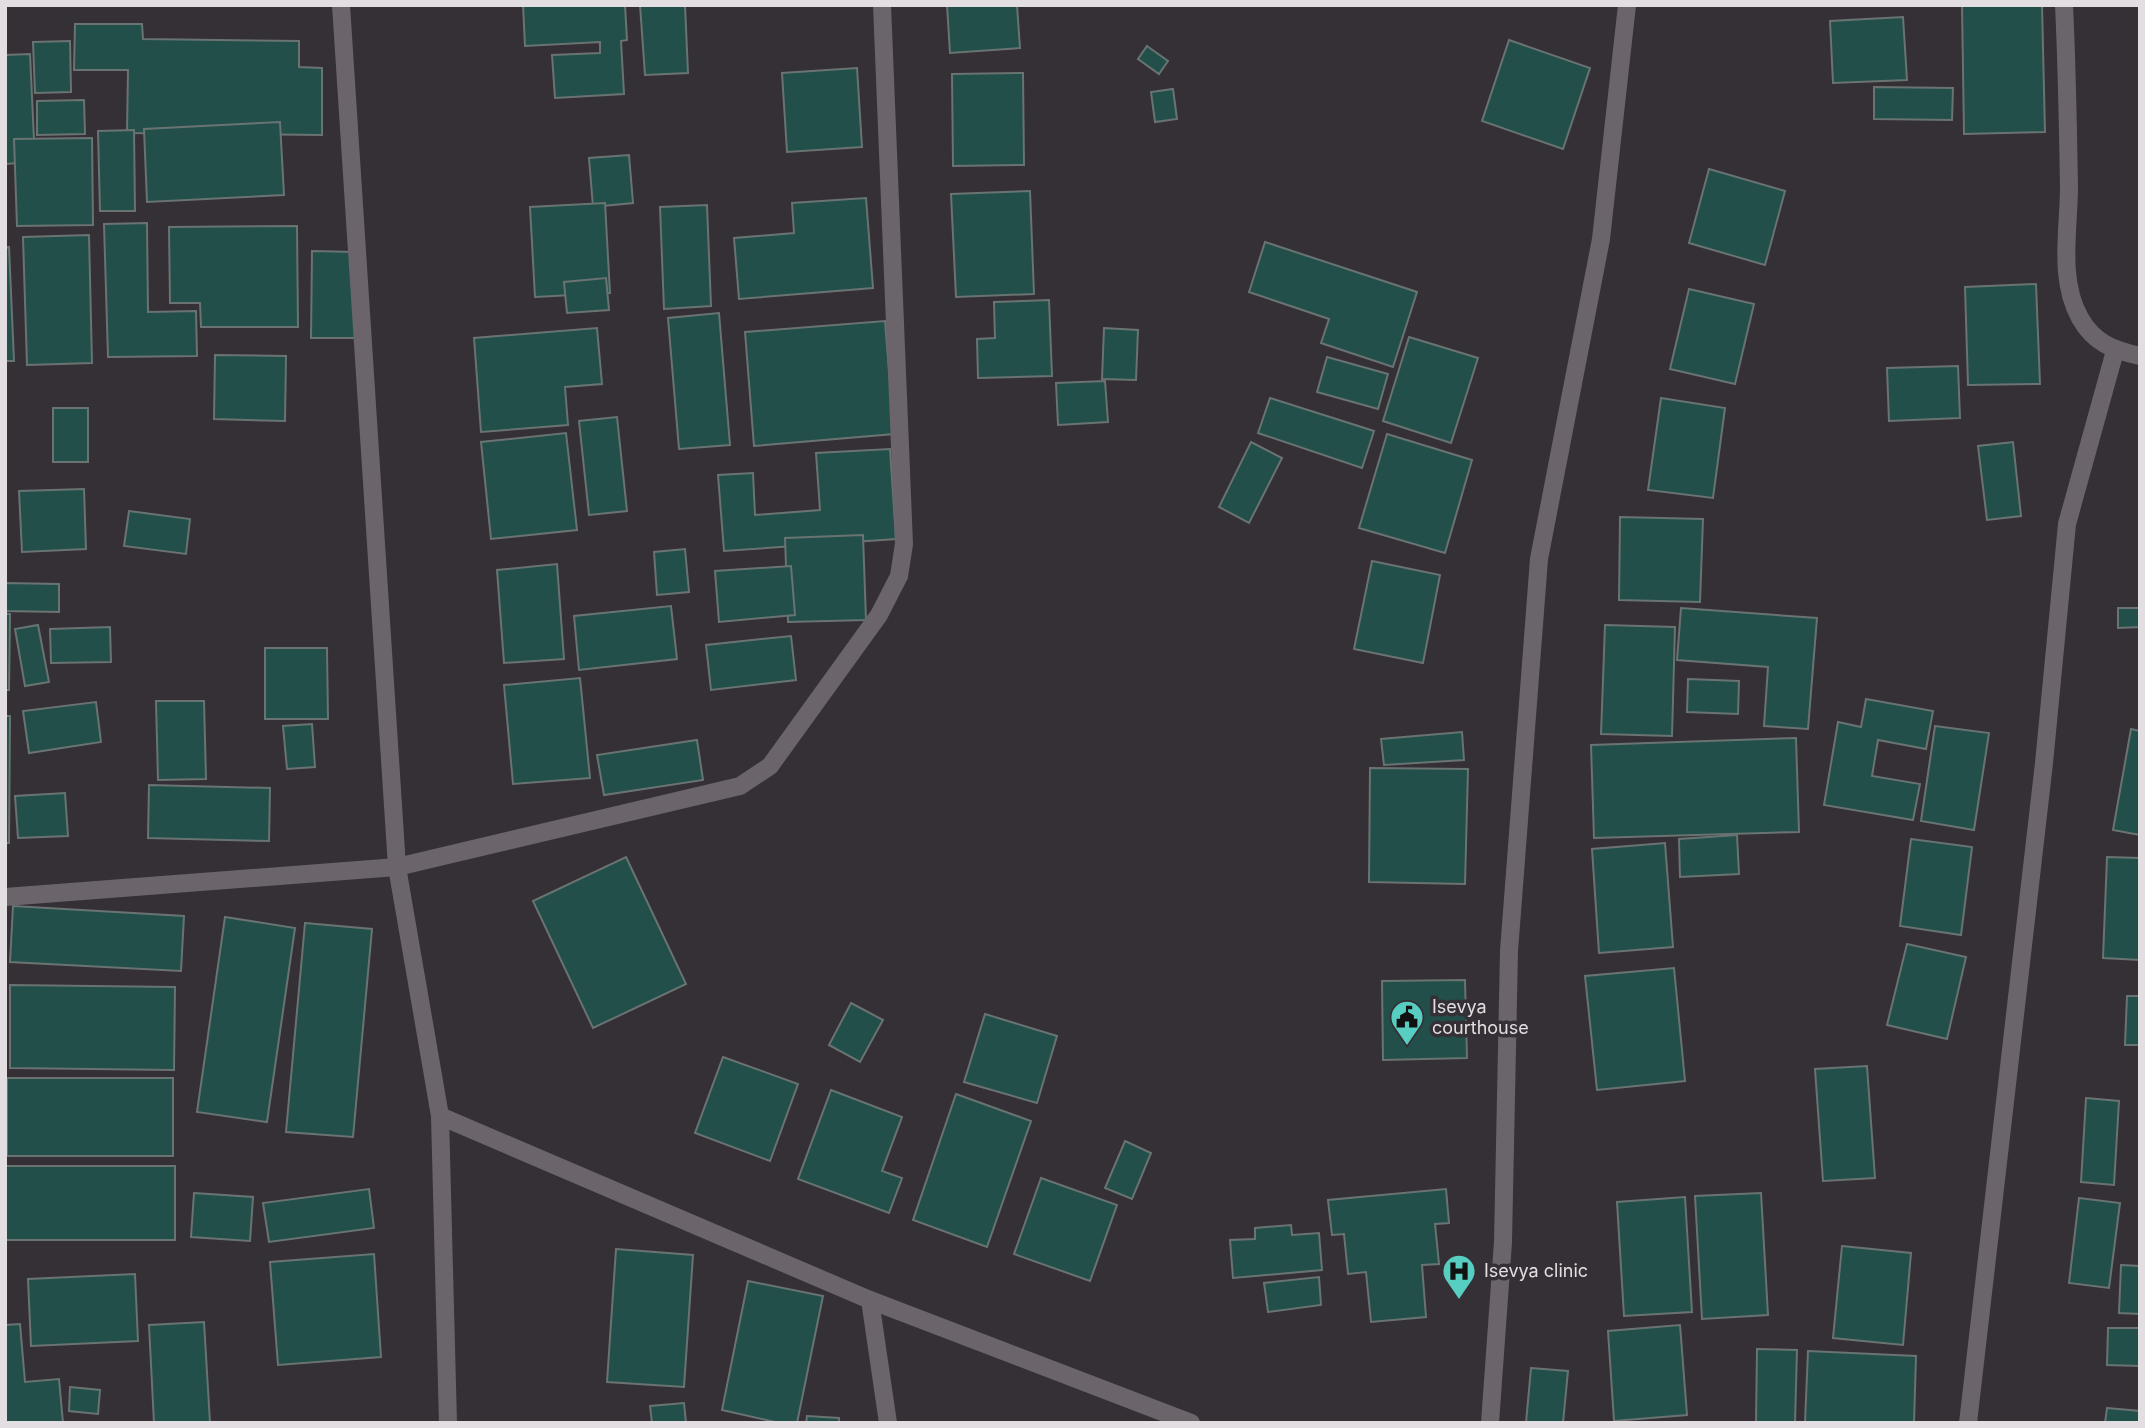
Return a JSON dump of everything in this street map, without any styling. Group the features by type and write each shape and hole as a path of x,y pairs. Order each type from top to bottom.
{"street":[{"path":"341,5 397,867 440,1116 448,1423"},
{"path":"5,897 397,867 740,786 770,766 879,615 899,576 904,544 882,5"},
{"path":"1490,1423 1503,1242 1509,951 1539,559 1601,239 1627,5"},
{"path":"2064,5 2069,191 2066,273 2079,317 2097,341 2115,351 2140,356"},
{"path":"1968,1423 2044,763 2067,524 2115,351"},
{"path":"440,1116 870,1300 1191,1423"},
{"path":"870,1300 888,1423"}],"building":[{"path":"523,5 625,5 627,40 621,41 624,94 555,98 552,55 600,53 600,42 525,46"},
{"path":"640,5 685,5 688,73 645,75"},
{"path":"947,5 1017,5 1020,48 950,53"},
{"path":"1962,5 2042,5 2045,132 1964,134"},
{"path":"1903,17 1907,80 1833,83 1830,21"},
{"path":"75,24 142,24 143,39 299,41 299,67 322,68 322,135 127,133 128,70 74,70"},
{"path":"1509,40 1590,68 1563,149 1482,121"},
{"path":"70,41 71,92 35,93 33,42"},
{"path":"1147,46 1168,61 1159,74 1138,59"},
{"path":"30,54 35,162 5,164 5,55"},
{"path":"857,68 862,147 787,152 782,73"},
{"path":"1023,73 1024,165 953,166 952,74"},
{"path":"1874,87 1953,88 1952,120 1874,119"},
{"path":"1173,89 1177,119 1155,122 1151,92"},
{"path":"84,100 85,134 37,135 37,101"},
{"path":"280,122 284,195 147,202 144,129"},
{"path":"134,130 135,211 100,211 98,131"},
{"path":"92,138 93,225 17,226 14,139"},
{"path":"629,155 633,203 593,207 589,158"},
{"path":"1709,169 1785,191 1765,265 1689,243"},
{"path":"1030,191 1034,294 956,297 951,194"},
{"path":"866,198 873,288 739,299 734,238 794,233 792,203"},
{"path":"605,203 610,293 535,297 530,207"},
{"path":"707,205 711,306 664,309 660,207"},
{"path":"147,223 148,312 196,311 197,356 108,357 104,224"},
{"path":"297,226 298,327 201,327 200,303 170,303 169,227"},
{"path":"89,235 92,363 27,365 23,237"},
{"path":"1265,242 1417,292 1393,367 1321,343 1329,319 1249,292"},
{"path":"9,247 14,361 5,361 5,248"},
{"path":"312,251 356,252 355,338 311,338"},
{"path":"606,278 609,310 567,313 564,282"},
{"path":"2036,284 2040,384 1968,385 1965,287"},
{"path":"1689,289 1754,304 1735,384 1670,369"},
{"path":"1049,300 1052,376 978,378 977,339 995,338 994,302"},
{"path":"719,313 730,445 679,449 668,318"},
{"path":"885,321 894,434 754,446 745,332"},
{"path":"597,328 602,384 565,387 568,425 481,432 474,338"},
{"path":"1104,328 1138,330 1136,380 1102,379"},
{"path":"1409,337 1478,358 1451,443 1383,421"},
{"path":"215,355 286,356 285,421 214,419"},
{"path":"1327,357 1388,374 1378,409 1317,392"},
{"path":"1958,366 1960,418 1889,421 1887,368"},
{"path":"1105,381 1108,422 1058,425 1056,383"},
{"path":"1270,398 1374,431 1362,468 1258,433"},
{"path":"1661,398 1725,408 1713,498 1648,490"},
{"path":"53,408 88,408 88,462 53,462"},
{"path":"617,417 627,511 589,515 579,421"},
{"path":"566,433 577,530 491,539 481,442"},
{"path":"1387,434 1472,460 1445,553 1359,528"},
{"path":"1251,442 1282,458 1249,523 1219,507"},
{"path":"2013,442 2021,516 1987,520 1978,446"},
{"path":"890,449 896,539 724,551 718,475 753,473 755,515 820,510 816,453"},
{"path":"84,489 86,549 22,552 19,491"},
{"path":"129,511 190,519 186,554 124,546"},
{"path":"1620,517 1703,519 1700,602 1619,600"},
{"path":"863,535 866,620 788,622 785,538"},
{"path":"685,549 689,592 657,595 654,552"},
{"path":"1372,561 1440,575 1423,663 1354,649"},
{"path":"557,564 564,659 504,663 497,570"},
{"path":"791,566 795,615 719,622 715,571"},
{"path":"5,583 59,584 59,612 5,611"},
{"path":"671,606 677,659 579,670 574,616"},
{"path":"1681,608 1817,618 1808,729 1764,726 1768,667 1677,660"},
{"path":"2118,608 2140,608 2140,627 2118,628"},
{"path":"5,614 10,614 9,690 5,690"},
{"path":"38,625 49,682 25,686 15,629"},
{"path":"1605,625 1675,627 1672,736 1601,734"},
{"path":"110,627 111,662 51,663 50,629"},
{"path":"791,636 796,680 711,690 706,645"},
{"path":"265,648 327,648 328,719 265,719"},
{"path":"580,678 590,778 513,784 504,685"},
{"path":"1688,679 1739,681 1738,714 1687,712"},
{"path":"1866,699 1933,711 1926,749 1878,740 1872,776 1920,784 1913,820 1824,805 1838,722 1861,727"},
{"path":"156,701 204,701 206,779 158,780"},
{"path":"96,702 101,742 29,753 23,711"},
{"path":"5,716 10,716 9,843 5,843"},
{"path":"312,724 315,767 287,769 283,726"},
{"path":"1935,726 1989,733 1974,830 1921,821"},
{"path":"2131,729 2140,731 2140,835 2113,830"},
{"path":"1462,732 1464,760 1384,765 1381,739"},
{"path":"1796,738 1799,832 1594,838 1591,745"},
{"path":"697,740 703,780 604,795 597,755"},
{"path":"1370,768 1468,769 1465,884 1369,882"},
{"path":"149,785 270,788 269,841 148,838"},
{"path":"65,793 68,836 18,838 15,796"},
{"path":"1737,835 1739,874 1680,877 1679,839"},
{"path":"1911,839 1972,847 1961,935 1900,926"},
{"path":"1665,843 1673,947 1599,953 1592,849"},
{"path":"626,857 686,984 593,1028 533,901"},
{"path":"2107,857 2140,858 2140,960 2103,958"},
{"path":"13,906 184,916 181,971 10,962"},
{"path":"225,917 295,928 267,1122 197,1112"},
{"path":"305,923 372,929 353,1137 286,1132"},
{"path":"1907,944 1966,957 1947,1039 1887,1025"},
{"path":"1674,968 1685,1081 1597,1090 1585,976"},
{"path":"1465,980 1467,1058 1383,1060 1382,981"},
{"path":"10,985 175,987 174,1070 10,1068"},
{"path":"2127,996 2140,996 2140,1045 2125,1045"},
{"path":"851,1003 883,1020 860,1062 829,1045"},
{"path":"985,1014 1057,1036 1037,1103 964,1082"},
{"path":"723,1057 798,1084 770,1161 695,1133"},
{"path":"1867,1066 1875,1178 1823,1181 1815,1069"},
{"path":"7,1078 173,1078 173,1156 7,1156"},
{"path":"831,1090 902,1117 882,1171 902,1178 889,1213 798,1179"},
{"path":"956,1094 1031,1121 987,1247 913,1220"},
{"path":"2086,1098 2119,1101 2114,1185 2081,1182"},
{"path":"1125,1141 1151,1153 1132,1199 1105,1188"},
{"path":"5,1166 175,1166 175,1240 5,1240"},
{"path":"1041,1178 1117,1205 1090,1281 1014,1254"},
{"path":"369,1189 374,1228 269,1242 263,1203"},
{"path":"1446,1189 1449,1223 1435,1224 1439,1264 1422,1265 1426,1317 1371,1322 1366,1272 1348,1274 1344,1234 1332,1235 1328,1200"},
{"path":"194,1193 253,1197 250,1241 191,1237"},
{"path":"1761,1193 1768,1315 1702,1319 1695,1196"},
{"path":"1685,1197 1692,1312 1624,1316 1617,1202"},
{"path":"2079,1198 2120,1203 2109,1288 2069,1283"},
{"path":"1291,1225 1292,1235 1319,1233 1322,1270 1233,1278 1230,1240 1255,1239 1255,1228"},
{"path":"1842,1246 1911,1253 1903,1345 1833,1338"},
{"path":"616,1249 693,1255 684,1387 607,1382"},
{"path":"374,1254 381,1357 278,1365 270,1262"},
{"path":"2121,1265 2140,1266 2140,1314 2119,1313"},
{"path":"135,1274 138,1341 31,1346 28,1279"},
{"path":"1319,1277 1321,1305 1268,1312 1264,1283"},
{"path":"748,1281 823,1296 797,1423 780,1423 722,1410"},
{"path":"204,1322 210,1423 154,1423 149,1325"},
{"path":"20,1324 25,1382 59,1379 63,1423 5,1423 5,1325"},
{"path":"1680,1325 1687,1415 1614,1421 1608,1331"},
{"path":"2108,1328 2140,1328 2140,1366 2107,1365"},
{"path":"1757,1349 1797,1350 1795,1423 1756,1423"},
{"path":"1808,1351 1916,1356 1914,1423 1805,1423"},
{"path":"1531,1368 1568,1371 1563,1423 1526,1423"},
{"path":"70,1387 100,1390 98,1414 69,1411"},
{"path":"684,1403 686,1423 652,1423 650,1406"},
{"path":"2107,1408 2140,1411 2140,1423 2105,1423"},
{"path":"807,1416 839,1418 839,1423 806,1423"}],"place":[{"name":"Isevya courthouse","path":"1407,1047"},
{"name":"Isevya clinic","path":"1459,1301"}]}
